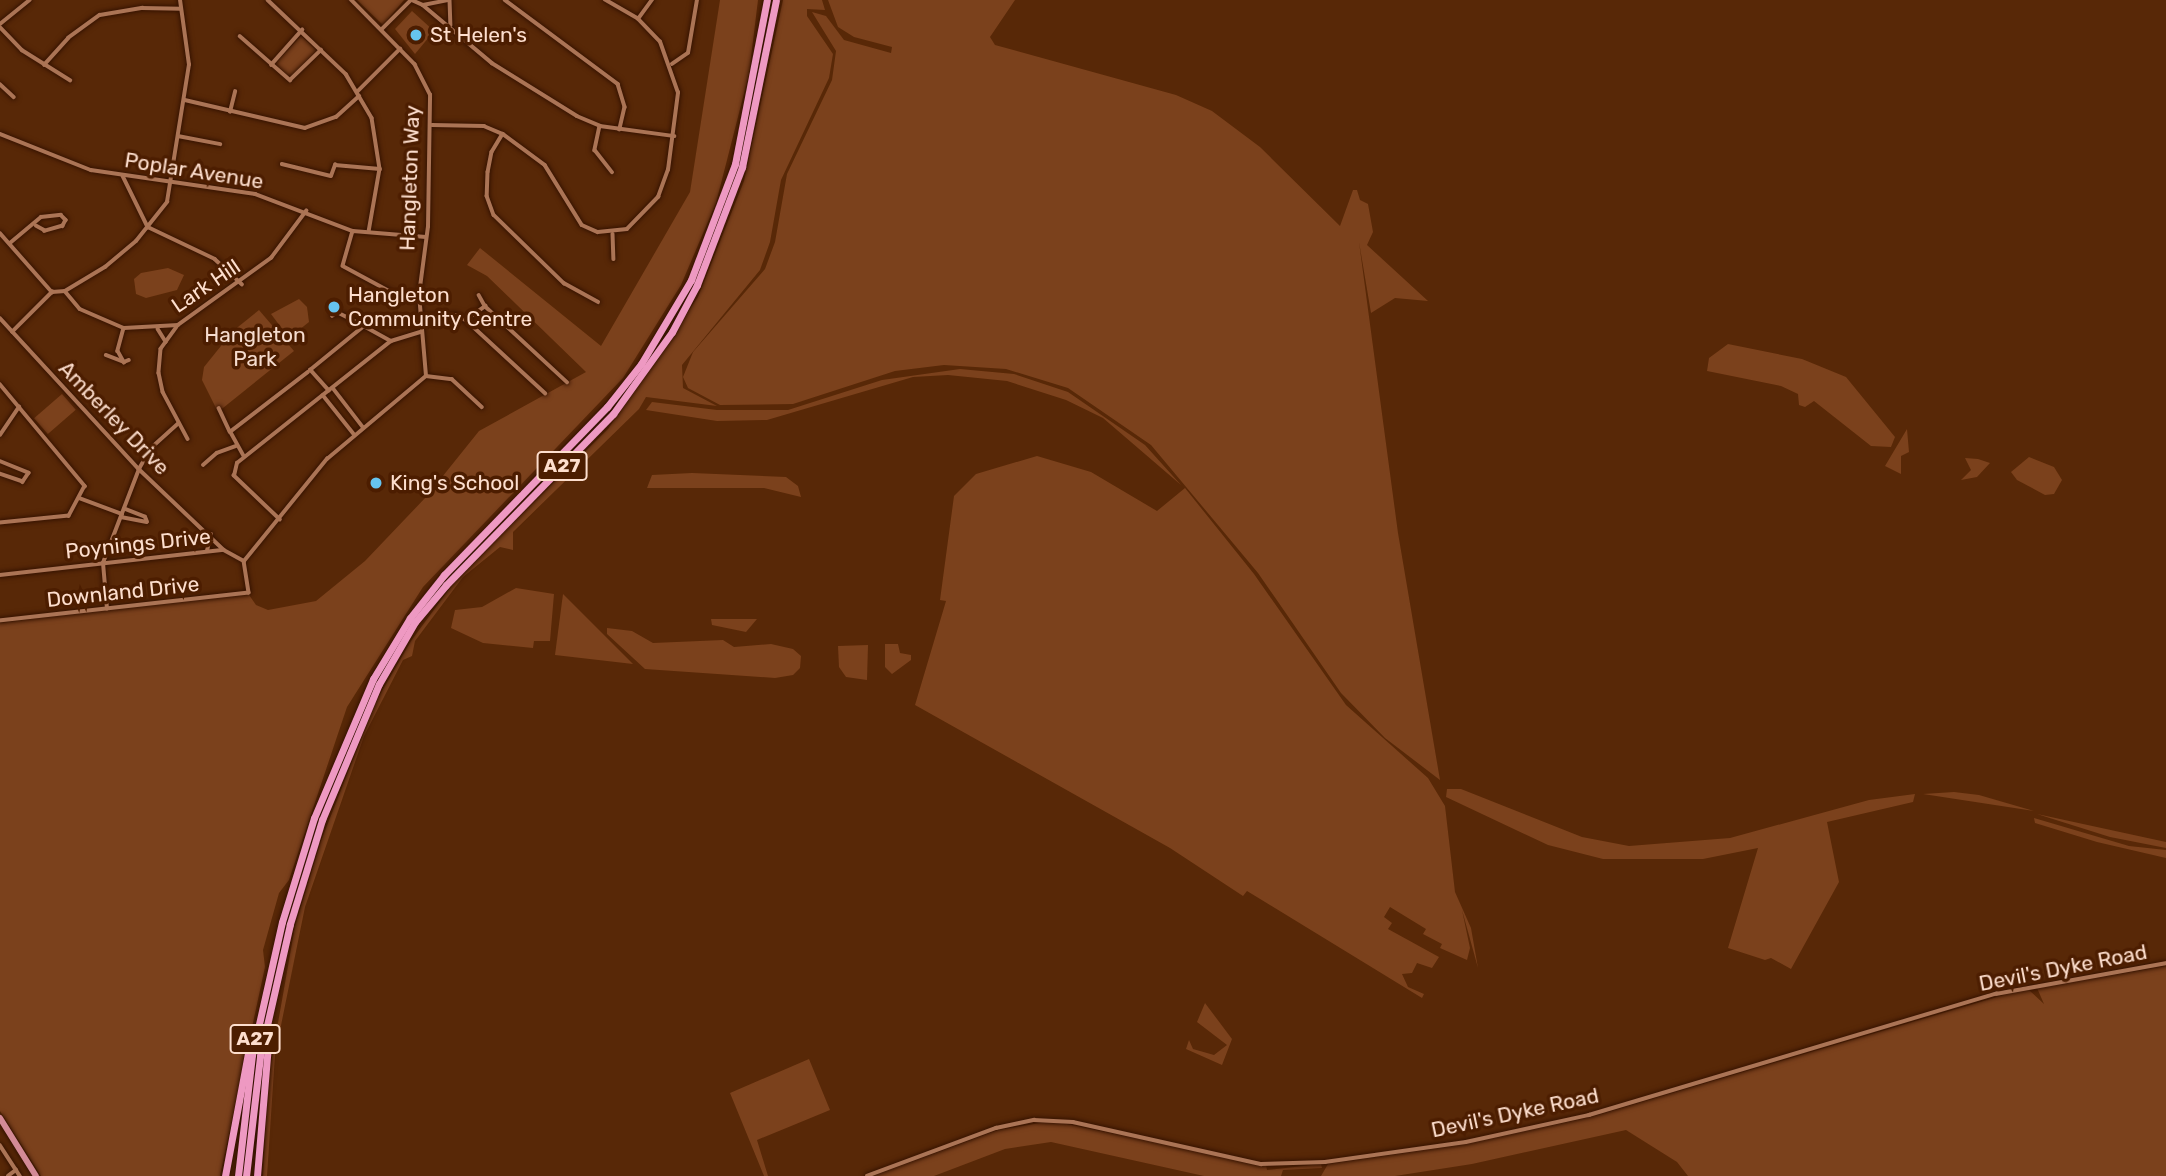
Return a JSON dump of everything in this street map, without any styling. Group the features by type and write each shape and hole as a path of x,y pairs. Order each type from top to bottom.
{"highway":[{"name":"A27","path":"225,1176 238,1100 303,851 373,679 410,618 444,575 607,407 641,363 691,280 735,164 767,0"},
{"name":"A27","path":"246,1176 255,1088 274,990 322,820 379,684 415,622 479,550 612,414 647,369 697,285 742,167 776,0"},
{"name":"A27","path":"257,1176 274,990"},
{"name":"A27","path":"238,1176 258,1021"}],"main road":[{"path":"0,1118 36,1176"}],"street":[{"path":"30,0 0,26 44,65 70,80"},
{"path":"12,332 52,292 65,291 105,267 148,227 167,201 185,100 188,37 180,0"},
{"path":"268,0 302,30 358,94 377,134 380,169 369,232"},
{"name":"Hangleton Way","path":"351,0 382,29 425,81 432,125 427,237 419,295 426,376"},
{"path":"382,29 412,0 451,25 492,63 600,126 674,136"},
{"path":"422,5 449,0 451,25"},
{"path":"505,0 618,84 625,107 620,129"},
{"path":"432,125 484,127 503,134 545,165 582,225 613,234 643,217 658,197 674,136 678,93 671,64 660,42 638,19 605,0"},
{"path":"638,19 652,0"},
{"path":"671,64 688,54 697,0"},
{"path":"44,65 68,38 100,15 142,8 181,9"},
{"path":"271,65 302,30"},
{"path":"240,36 290,80 321,50"},
{"path":"185,100 305,128 336,117 400,49"},
{"path":"0,83 14,97"},
{"path":"230,112 235,92"},
{"path":"600,126 595,150 612,172"},
{"name":"Poplar Avenue","path":"0,134 52,158 122,176 255,194 353,230 427,237"},
{"path":"503,134 492,152 488,172 487,196 494,215 564,283 598,302"},
{"path":"177,136 220,144"},
{"path":"282,164 331,176 335,165 380,169"},
{"path":"122,176 148,227 215,259 242,284"},
{"name":"Lark Hill","path":"65,291 90,315 124,328 158,329 178,325 242,284 292,235 306,211"},
{"path":"10,243 36,226 43,217 61,215 66,220 62,226 45,231 36,226"},
{"path":"353,230 343,267 395,294 419,295"},
{"path":"0,233 52,292"},
{"path":"613,234 614,259"},
{"path":"479,295 485,306 567,382"},
{"path":"466,320 485,306"},
{"path":"332,316 337,312 391,341"},
{"path":"419,317 456,315 466,320 545,393"},
{"name":"Amberley Drive","path":"0,318 139,469 211,534 224,550"},
{"path":"178,325 166,342 159,373 178,424 188,439"},
{"path":"363,427 331,389 310,370 365,326"},
{"path":"118,351 127,361 108,357 118,351 124,328"},
{"path":"158,329 166,342"},
{"path":"280,520 234,476 232,469 391,341 421,332"},
{"path":"230,432 307,372"},
{"path":"244,561 327,459 426,376 452,379 482,407"},
{"path":"0,384 81,476 86,486 69,516 0,523"},
{"path":"323,395 354,434"},
{"path":"0,435 19,407"},
{"path":"219,408 236,446 244,457"},
{"path":"107,610 103,564 139,469 151,448 178,424"},
{"path":"203,465 236,446"},
{"path":"0,461 29,473 23,482 0,474"},
{"path":"79,498 146,522 145,517 123,513"},
{"path":"207,551 211,534"},
{"name":"Poynings Drive","path":"0,575 224,550 244,561"},
{"name":"Downland Drive","path":"0,621 248,593 244,561"},
{"name":"Devil's Dyke Road","path":"867,1176 996,1128 1034,1119 1073,1122 1261,1164 1325,1162 1466,1142 1589,1115 1996,994 2166,963"},
{"path":"0,1145 20,1176"},
{"path":"8,1176 16,1170"}],"green space":[{"path":"357,0 404,0 383,25"},
{"path":"720,0 758,0 749,74 716,203 681,285 623,378 423,587 347,707 289,880 279,893 263,950 265,967 220,1176 41,1176 0,1111 0,623 247,592 256,605 268,610 316,601 365,561 426,497 479,431 586,372 487,276 467,265 480,248 601,346 690,192"},
{"path":"783,0 822,0 825,10 807,9 807,16 833,54 829,78 781,180 770,242 760,270 682,365 683,388 717,406 646,397 639,409 513,532 513,550 500,547 463,577 415,641 412,656 403,660 364,736 305,907 275,1055 267,1176 263,1176 268,1080 295,926 321,841 375,703 411,641 458,577 608,429 698,297 744,181"},
{"path":"828,0 1015,0 990,37 995,45 1176,95 1212,111 1260,147 1340,226 1353,190 1357,190 1360,200 1368,204 1373,232 1367,245 1428,301 1395,298 1371,313 1359,242 1398,533 1440,780 1385,738 1341,693 1258,573 1151,445 1068,388 1006,369 944,365 895,371 793,404 720,405 688,388 683,377 693,352 765,269 775,242 787,174 832,80 836,51 812,12 826,16 844,40 891,53 892,47 854,37 838,27"},
{"path":"412,11 434,31 415,54 395,29"},
{"path":"301,36 317,51 291,79 275,64"},
{"path":"168,268 184,275 177,290 146,298 136,294 134,279 141,273"},
{"path":"299,299 307,307 309,322 289,338 271,314"},
{"name":"Hangleton Park","path":"259,310 294,351 218,412 202,380 204,367 233,331"},
{"path":"1728,344 1802,359 1846,377 1895,437 1891,447 1871,446 1814,401 1805,407 1799,405 1798,394 1781,386 1707,371 1709,358"},
{"path":"960,369 1014,374 1068,392 1145,445 1181,485 1103,418 1066,400 1007,381 948,375 913,377 767,420 717,421 646,410 652,402 717,410 788,410 882,380"},
{"path":"62,394 76,410 48,434 34,418"},
{"path":"1907,429 1909,452 1901,456 1901,474 1885,466"},
{"path":"1037,456 1091,472 1157,511 1185,488 1254,574 1346,705 1428,778 1445,806 1455,892 1471,928 1478,968 1462,910 1470,948 1467,960 1440,948 1442,944 1423,934 1426,929 1390,907 1384,917 1392,923 1388,929 1439,957 1432,968 1417,963 1412,973 1402,974 1408,987 1424,994 1422,998 1247,891 1243,896 1170,848 915,705 946,601 940,600 954,496 976,474"},
{"path":"2029,457 2054,467 2062,480 2054,494 2045,495 2017,480 2011,472"},
{"path":"1965,458 1990,463 1977,477 1961,480 1971,470"},
{"path":"692,473 786,477 798,486 801,497 764,488 647,488 652,475"},
{"path":"516,588 554,594 550,641 534,641 533,648 483,643 451,628 455,610 482,607"},
{"path":"563,594 633,664 555,655"},
{"path":"711,619 757,619 746,632 712,625"},
{"path":"607,628 632,631 653,643 723,640 734,647 771,644 793,649 801,656 800,668 793,675 775,678 645,669 607,634"},
{"path":"885,644 898,644 900,653 911,655 911,660 892,674 885,667"},
{"path":"868,645 867,680 846,677 839,667 838,646"},
{"path":"1447,789 1461,789 1582,837 1629,846 1730,838 1869,800 1915,794 1913,802 1827,822 1839,882 1791,969 1771,958 1765,960 1728,948 1758,848 1703,859 1603,859 1548,845 1446,797"},
{"path":"1954,792 1979,795 2034,811 1923,794"},
{"path":"2037,814 2166,842 2166,848 2110,837"},
{"path":"2034,818 2129,846 2166,850 2166,858 2097,842 2035,823"},
{"path":"2166,966 2166,1176 1688,1176 1677,1162 1626,1130 1472,1164 1395,1176 1321,1176 1328,1164 1459,1145 1591,1117 2007,994 2029,990 2044,1004 2037,988"},
{"path":"1205,1003 1232,1039 1222,1065 1186,1049 1189,1040 1193,1049 1214,1055 1227,1045 1197,1022"},
{"path":"809,1059 830,1110 757,1140 768,1176 764,1176 730,1093"},
{"path":"1052,1121 1266,1165 1267,1170 1321,1164 1322,1168 1283,1170 1281,1176 1204,1176 1051,1142 1005,1149 934,1176 872,1176 998,1130"}],"place":[{"name":"St Helen's","path":"416,35"},
{"name":"Hangleton Community Centre","path":"334,307"},
{"name":"King's School","path":"376,483"}]}
